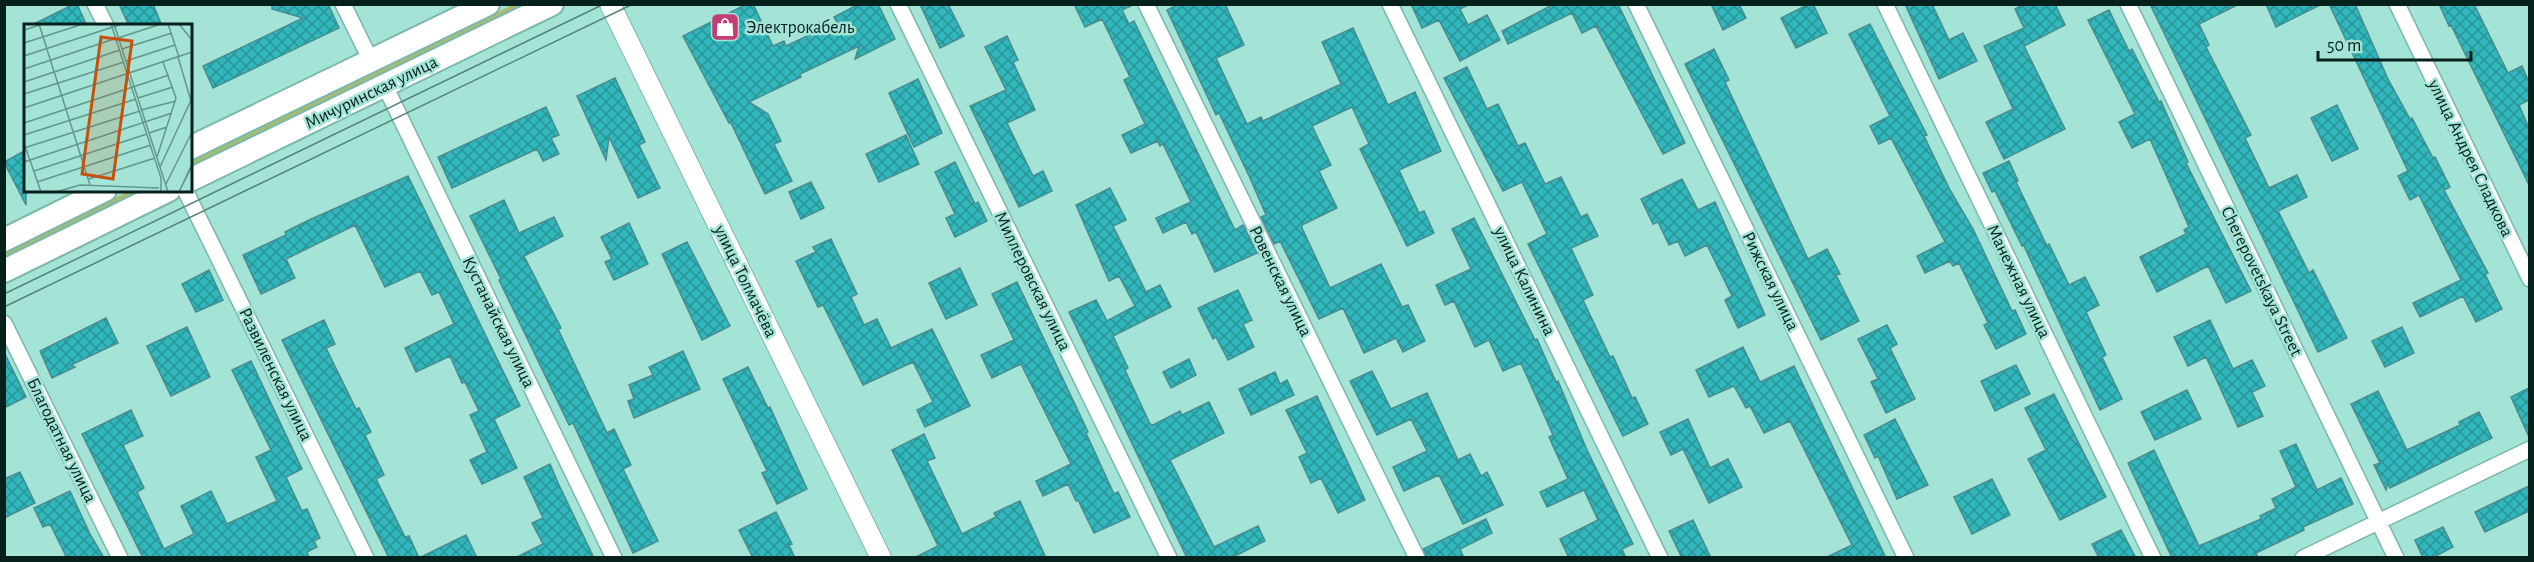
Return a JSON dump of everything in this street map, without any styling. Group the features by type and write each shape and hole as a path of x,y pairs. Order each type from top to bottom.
{"main road":[{"name":"Мичуринская улица","path":"192,147 488,4"},
{"name":"Мичуринская улица","path":"192,179 552,4"},
{"path":"4,240 101,192"},
{"path":"4,271 165,192"}],"street":[{"path":"95,4 105,24"},
{"path":"343,4 371,61"},
{"name":"улица Толмачёва","path":"610,4 881,558"},
{"name":"Миллеровская улица","path":"898,4 1169,558"},
{"name":"Ровенская улица","path":"1146,4 1417,558"},
{"name":"улица Калинина","path":"1390,4 1660,558"},
{"name":"Рижская улица","path":"1636,4 1906,558"},
{"name":"Манежная улица","path":"1885,4 2153,558"},
{"name":"Cherepovetskaya Street","path":"2128,4 2396,558"},
{"name":"улица Андрея Сладкова","path":"2397,4 2529,279"},
{"name":"Кустанайская улица","path":"385,86 614,558"},
{"name":"Развиленская улица","path":"186,192 366,558"},
{"name":"Благодатная улица","path":"4,323 120,558"},
{"path":"2303,558 2529,449"}],"green space":[{"path":"512,5 524,5 192,167 192,160"},
{"path":"127,192 139,192 5,257 5,251"}],"building":[{"path":"77,4 86,24 34,24"},
{"path":"119,4 153,4 161,24 128,24"},
{"path":"272,4 328,4 339,28 213,88 203,66 303,18 272,9"},
{"path":"747,4 753,4 773,46 784,41 786,46 837,22 834,17 859,4 878,4 895,39 855,59 859,46 800,74 801,77 749,102 768,114 781,141 774,144 792,181 765,194 731,123 683,36"},
{"path":"920,4 948,4 964,36 940,48"},
{"path":"1074,4 1135,4 1122,10 1129,24 1134,21 1235,230 1243,225 1257,253 1215,272 1196,232 1192,234 1186,222 1163,233 1156,218 1191,202 1163,144 1160,146 1158,141 1131,153 1122,135 1145,124 1124,80 1130,77 1102,19 1085,27"},
{"path":"1179,4 1225,4 1244,45 1216,58 1247,124 1261,117 1263,121 1341,84 1322,42 1353,28 1388,105 1415,92 1441,151 1399,170 1419,213 1424,211 1434,233 1407,246 1360,149 1369,144 1352,107 1312,126 1331,165 1319,171 1337,208 1302,225 1302,228 1330,288 1381,264 1402,307 1408,305 1425,341 1403,352 1396,338 1364,353 1343,308 1319,319 1280,241 1274,244 1261,217 1266,215 1250,178 1219,113 1216,115 1167,10"},
{"path":"1411,4 1470,4 1460,9 1468,25 1487,15 1500,40 1460,61 1439,20 1422,28"},
{"path":"1554,4 1618,4 1685,143 1663,154 1596,26 1582,33 1572,13 1508,44 1502,31"},
{"path":"1711,4 1739,4 1746,18 1723,30"},
{"path":"1813,4 1827,33 1796,48 1781,18"},
{"path":"1905,4 1932,4 1949,40 1963,33 1977,61 1939,79"},
{"path":"2024,4 2055,4 2065,25 2024,46 2065,129 2004,159 1986,122 2013,109 1984,46 2024,28 2015,9"},
{"path":"2150,4 2239,4 2199,24 2209,45 2206,47 2251,135 2245,138 2269,188 2297,175 2307,197 2278,211 2309,273 2313,270 2347,338 2318,352"},
{"path":"2266,4 2322,4 2276,27"},
{"path":"2329,4 2355,4 2388,79 2433,158 2435,157 2450,187 2444,190 2488,273 2485,274 2502,309 2476,322 2463,296 2420,317 2413,303 2461,280 2419,195 2410,200 2398,176 2408,171"},
{"path":"2439,4 2474,4 2508,73 2522,66 2529,82 2529,100 2519,105 2529,128 2529,185 2451,25 2449,26"},
{"path":"2109,10 2129,51 2132,49 2159,102 2161,101 2188,162 2186,163 2251,291 2226,303 2208,266 2157,292 2140,257 2186,234 2184,230 2189,227 2150,139 2132,148 2119,122 2135,114 2088,20"},
{"path":"1870,24 1927,135 1924,136 1950,190 1973,229 2012,311 2015,310 2026,334 1996,349 1984,325 1988,323 1959,263 1953,266 1950,261 1925,273 1917,256 1945,242 1891,138 1879,144 1870,126 1890,116 1849,34"},
{"path":"1007,36 1018,60 1013,62 1035,110 1007,123 1033,176 1043,171 1052,191 1019,207 970,106 1006,90 985,47"},
{"path":"1714,49 1729,80 1725,82 1808,259 1827,249 1840,274 1836,275 1859,321 1821,340 1685,64"},
{"path":"1467,67 1487,109 1498,104 1518,146 1525,143 1545,184 1561,177 1581,217 1587,214 1598,236 1571,248 1593,295 1583,300 1610,357 1613,356 1632,398 1635,397 1648,424 1623,436 1528,244 1547,234 1522,182 1503,191 1444,78"},
{"path":"615,78 645,142 639,145 660,188 638,198 609,137 606,160 577,96"},
{"path":"918,79 942,133 914,147 889,93"},
{"path":"2337,105 2358,149 2332,161 2311,118"},
{"path":"546,107 559,135 551,138 559,154 543,161 537,149 452,188 438,157"},
{"path":"906,135 919,164 879,182 866,154"},
{"path":"24,151 26,205 4,162"},
{"path":"2009,161 2018,181 2016,182 2069,285 2085,277 2099,305 2086,312 2106,355 2102,357 2122,399 2100,410 2024,246 1983,173"},
{"path":"955,162 975,204 978,202 987,221 955,237 946,218 955,214 935,172"},
{"path":"408,176 520,406 494,419 517,468 482,484 470,460 487,452 470,415 479,411 465,382 462,383 450,356 416,372 405,348 454,324 439,292 432,295 420,271 385,287 355,225 286,259 295,278 261,294 243,255 286,235 285,232 309,220"},
{"path":"1682,179 1698,210 1715,202 1765,315 1738,328 1725,300 1732,296 1707,245 1685,256 1678,241 1669,245 1658,222 1653,224 1641,199"},
{"path":"811,182 824,208 801,219 789,192"},
{"path":"1110,188 1126,220 1113,226 1146,292 1160,285 1171,307 1113,336 1128,368 1125,370 1150,424 1153,425 1180,411 1182,415 1209,402 1224,433 1170,460 1214,547 1258,526 1265,541 1231,558 1187,558 1069,312 1096,300 1107,321 1135,306 1119,276 1109,281 1076,205"},
{"path":"504,200 519,233 554,217 563,236 524,256 561,328 558,329 607,433 614,429 631,465 623,469 658,541 633,553 573,423 569,425 470,216"},
{"path":"1474,218 1535,340 1537,339 1556,382 1558,381 1587,450 1633,544 1622,549 1626,558 1569,558 1560,539 1598,520 1584,490 1547,507 1540,492 1568,479 1549,437 1553,435 1521,363 1503,371 1489,340 1475,347 1454,301 1445,305 1436,285 1471,269 1452,229"},
{"path":"629,223 648,264 614,280 605,262 612,259 601,237"},
{"path":"831,239 857,294 851,297 864,325 877,319 891,348 932,329 970,406 925,427 917,410 933,402 913,362 863,385 823,305 818,307 796,261 816,252 813,247"},
{"path":"687,242 730,326 702,340 662,254"},
{"path":"960,268 977,305 946,319 929,283"},
{"path":"209,270 223,300 196,312 182,284"},
{"path":"1017,282 1088,432 1086,433 1114,494 1118,492 1130,517 1094,533 1068,484 1043,496 1036,481 1071,464 1021,364 992,378 981,355 1014,340 992,294"},
{"path":"1238,290 1252,320 1243,324 1254,347 1228,360 1216,337 1213,339 1198,308"},
{"path":"106,318 118,343 71,365 75,367 52,378 40,351"},
{"path":"324,320 335,344 326,348 356,409 359,408 371,432 365,435 384,475 376,479 405,537 409,536 419,558 389,558 282,340"},
{"path":"2210,320 2233,369 2252,360 2265,386 2252,392 2263,416 2238,427 2206,357 2188,366 2174,337"},
{"path":"1887,325 1897,344 1890,348 1915,399 1886,413 1871,382 1878,379 1858,339"},
{"path":"187,327 210,377 171,396 147,346"},
{"path":"2402,327 2414,353 2385,367 2372,341"},
{"path":"1743,347 1760,382 1794,366 1886,558 1825,558 1852,545 1790,421 1764,433 1750,406 1746,408 1734,386 1709,397 1696,370"},
{"path":"683,351 700,389 634,418 628,401 634,399 629,385 653,375 649,367"},
{"path":"4,352 26,397 4,408"},
{"path":"1189,359 1196,375 1171,388 1163,372"},
{"path":"251,361 302,469 286,477 302,511 307,509 320,538 314,541 317,547 307,552 309,558 143,558 82,434 131,410 143,436 123,445 144,488 137,492 164,549 194,534 181,506 211,491 227,524 277,501 256,457 271,450 232,370"},
{"path":"2016,365 2030,394 1995,411 1981,381"},
{"path":"748,367 768,408 770,407 807,489 777,504 762,473 767,471 723,379"},
{"path":"1372,371 1391,409 1427,393 1458,460 1470,454 1481,476 1487,472 1503,505 1463,524 1439,475 1404,491 1393,467 1427,451 1411,419 1377,435 1350,381"},
{"path":"1275,372 1280,384 1287,380 1294,395 1251,415 1239,389"},
{"path":"2529,388 2529,437 2511,397"},
{"path":"2187,390 2201,419 2155,440 2141,412"},
{"path":"2378,391 2407,450 2460,425 2459,422 2479,412 2492,438 2390,488 2388,483 2386,490 2374,465 2380,463 2351,404"},
{"path":"2054,394 2106,497 2060,520 2028,459 2046,450 2025,408"},
{"path":"1317,396 1365,500 1338,513 1321,478 1311,483 1299,457 1307,453 1286,410"},
{"path":"1688,419 1710,468 1728,459 1742,487 1709,503 1683,449 1671,455 1660,432"},
{"path":"1895,419 1928,485 1897,499 1878,456 1875,458 1864,435"},
{"path":"924,434 935,458 927,461 962,534 996,517 994,513 1020,501 1046,558 914,558 938,546 892,450"},
{"path":"2296,444 2317,490 2341,478 2353,504 2303,527 2304,530 2256,553 2258,558 2172,558 2128,463 2154,450 2199,546 2261,519 2260,516 2276,508 2272,499 2296,487 2280,451"},
{"path":"550,464 594,558 515,558 543,544 532,523 543,518 524,477"},
{"path":"20,472 35,503 4,518 4,479"},
{"path":"1992,479 2010,515 1972,534 1954,497"},
{"path":"2529,486 2529,511 2485,532 2475,512"},
{"path":"70,491 104,558 67,558 50,524 43,527 34,508"},
{"path":"776,512 792,544 789,545 795,558 753,558 739,530"},
{"path":"1486,519 1492,533 1460,549 1464,558 1427,558 1423,549"},
{"path":"1693,520 1711,558 1682,558 1669,531"},
{"path":"2443,527 2453,547 2432,558 2423,558 2415,540"},
{"path":"2121,530 2136,558 2099,558 2092,544"},
{"path":"466,535 477,558 419,558"}],"tram line":[{"path":"4,294 604,4"},
{"path":"4,307 633,4"}],"place":[{"name":"Электрокабель","path":"725,27"}]}
